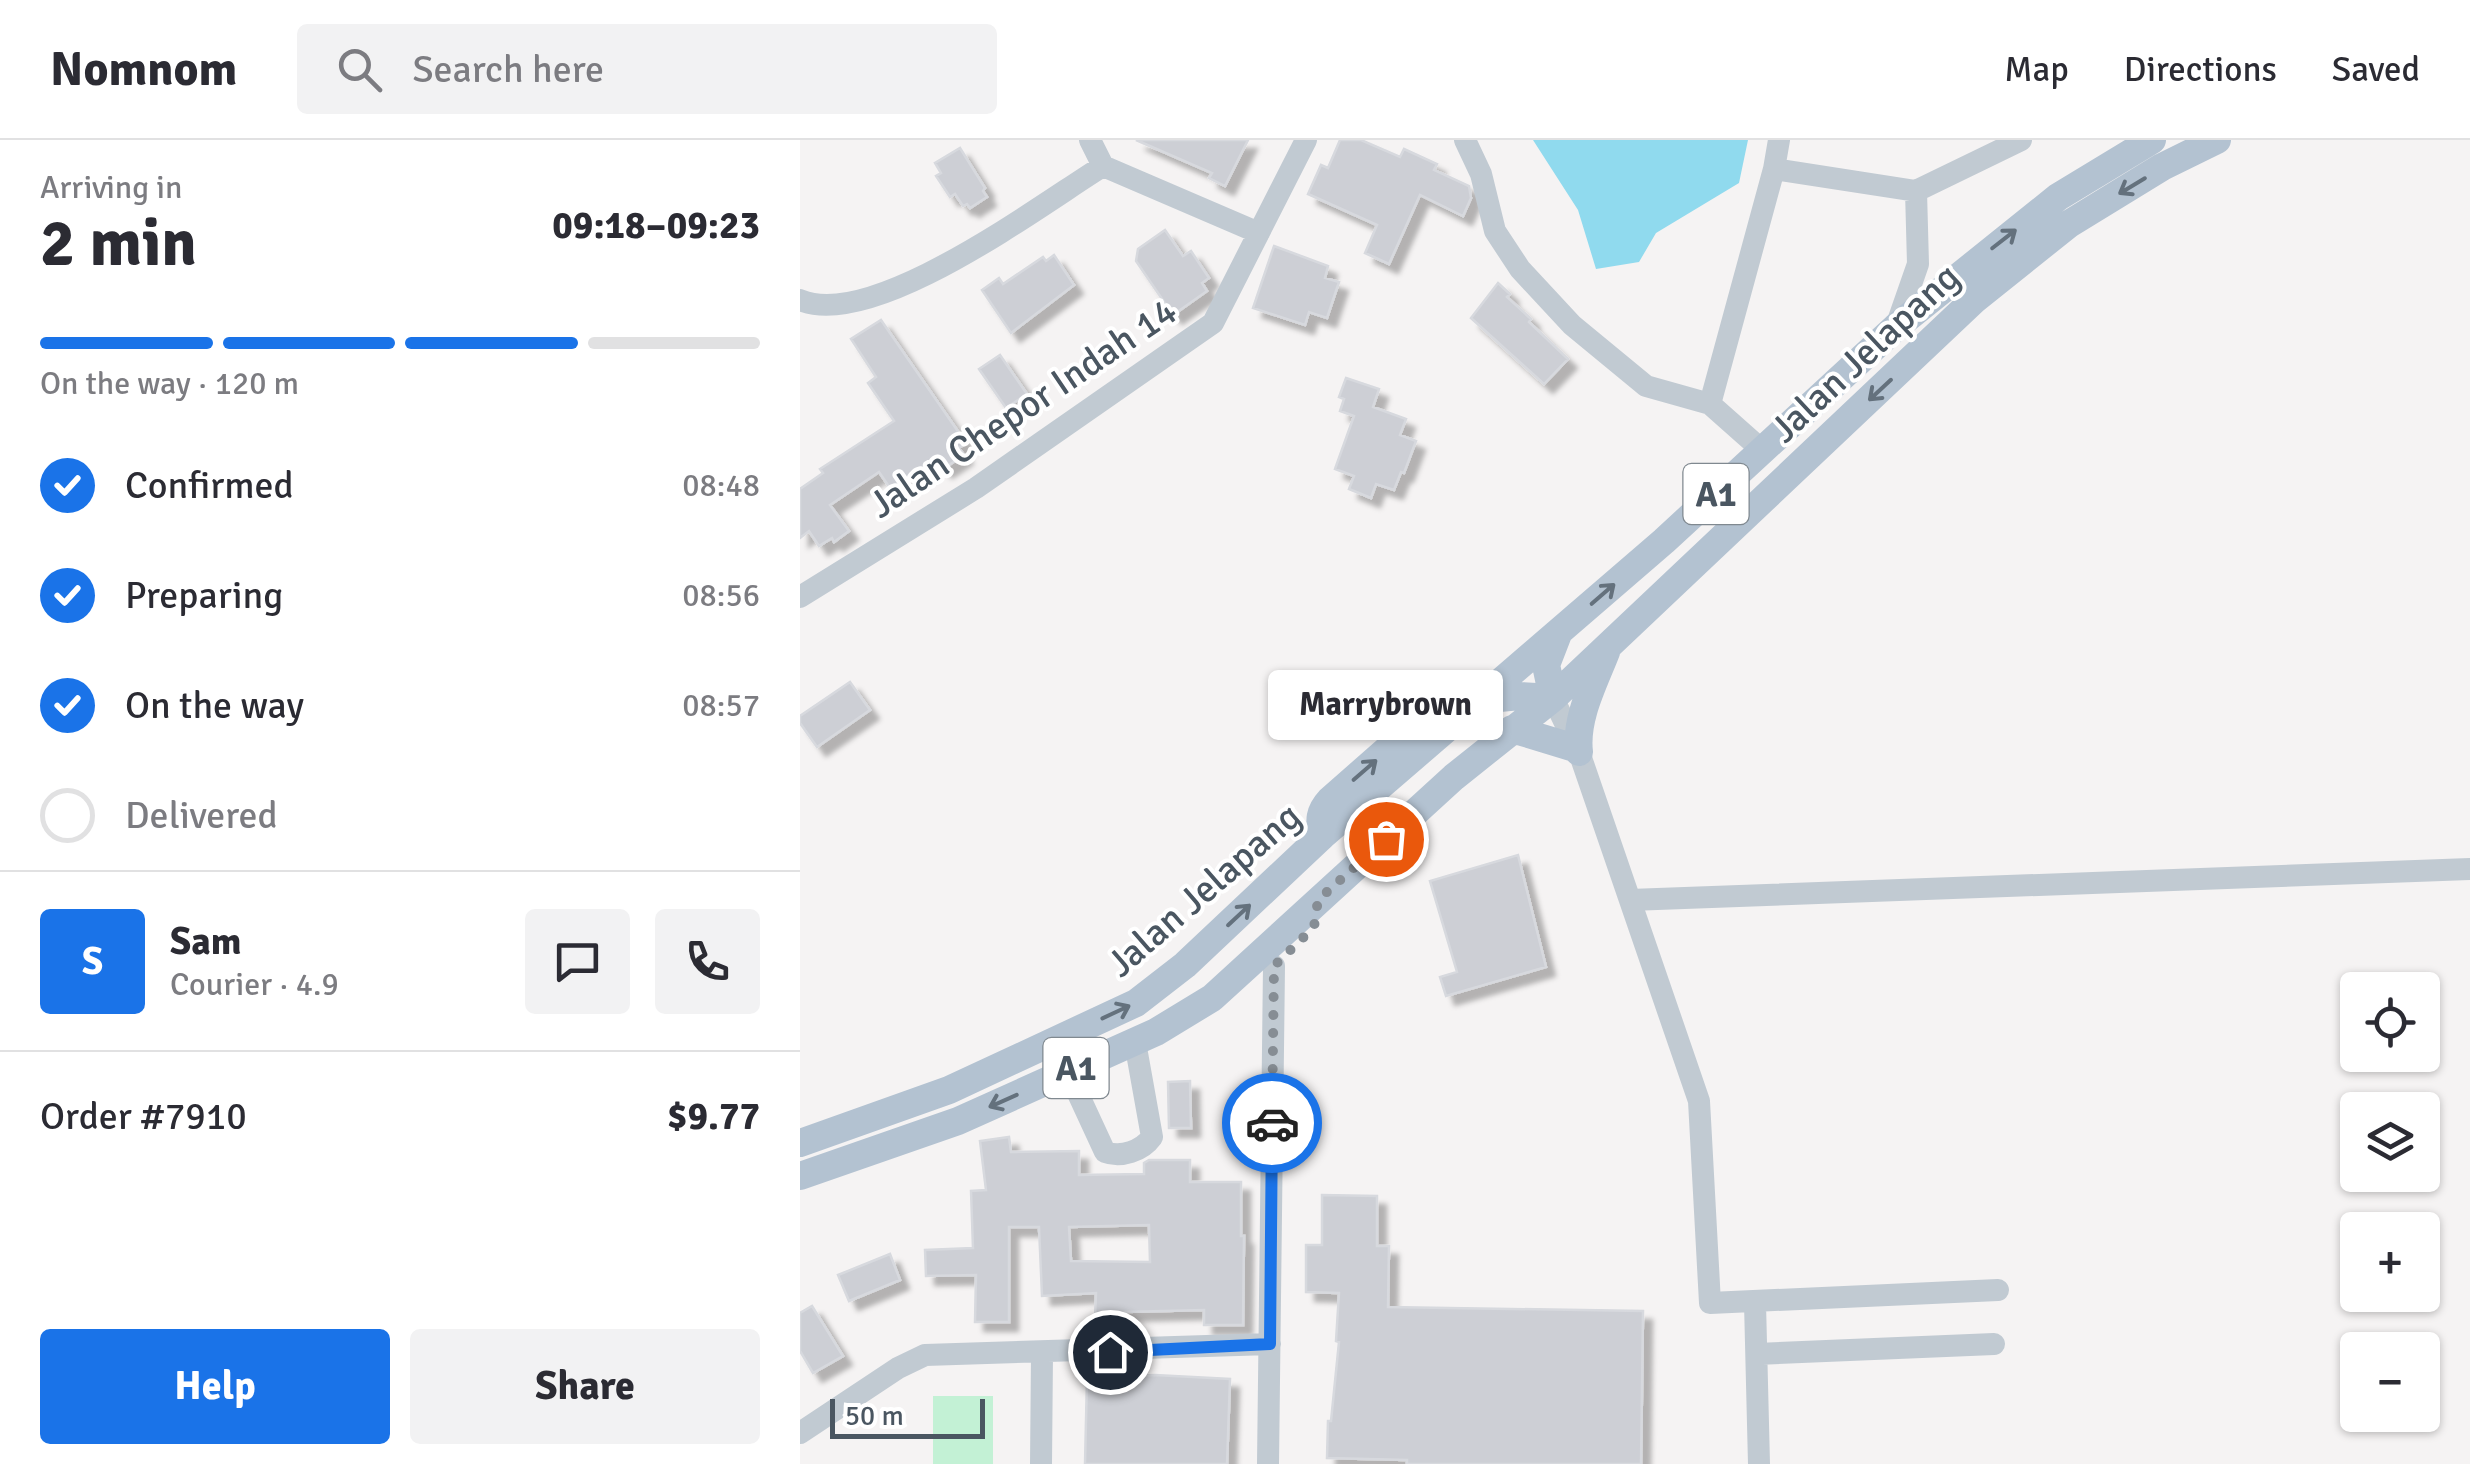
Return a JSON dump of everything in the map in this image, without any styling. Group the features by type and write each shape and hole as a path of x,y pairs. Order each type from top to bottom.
{"main road":[{"name":"Jalan Jelapang","path":"800,1144 949,1090 1136,1003 1186,965 1322,836 1322,809 1388,749 1441,734 1763,451 1896,328 2058,197 2152,140"},
{"name":"Jalan Jelapang","path":"800,1176 958,1121 1135,1042 1212,998 1454,777 1553,698 1974,300 2069,224 2162,167 2218,140"},
{"path":"1479,700 1553,698 1546,665 1558,633"},
{"path":"1512,729 1578,750 1577,737 1586,706 1609,646"},
{"path":"1212,998 1274,966 1314,927 1318,900 1314,876 1308,869 1293,865"}],"street":[{"path":"1090,140 1103,166 1259,232"},
{"name":"Jalan Chepor Indah 14","path":"800,597 976,488 1213,323 1306,140"},
{"path":"1465,140 1482,174 1495,231 1520,269 1572,325 1646,386 1710,404 1763,451"},
{"path":"1710,404 1779,140"},
{"path":"1774,169 1916,191 2020,140"},
{"path":"800,300 812,304 856,301 923,279 1103,166"},
{"path":"1896,328 1918,264 1916,191"},
{"path":"1553,698 1578,750 1699,1100 1710,1303 1998,1290"},
{"path":"1630,900 2470,869"},
{"path":"1268,1464 1274,966"},
{"path":"1068,1072 1105,1152 1117,1156 1146,1146 1152,1137 1135,1042"},
{"path":"1755,1303 1758,1464"},
{"path":"800,1433 898,1368 925,1356 1270,1344"},
{"path":"1757,1354 1994,1344"},
{"path":"1041,1464 1042,1354"}],"green space":[{"path":"933,1396 993,1396 993,1464 933,1464"}],"water":[{"path":"1533,140 1748,140 1739,183 1656,233 1639,262 1596,269 1578,210"}],"building":[{"path":"1136,140 1248,140 1225,186 1209,178 1212,173"},
{"path":"1340,140 1361,140 1400,157 1404,149 1437,164 1434,170 1469,186 1471,198 1463,216 1420,195 1389,264 1365,253 1377,225 1308,194 1321,165 1328,168"},
{"path":"960,148 987,197 970,208 967,204 963,206 955,194 950,197 936,176 941,173 935,163"},
{"path":"1165,230 1183,256 1191,251 1209,278 1202,283 1207,291 1173,315 1136,261 1138,249"},
{"path":"1274,246 1328,266 1325,278 1339,282 1327,318 1309,312 1305,325 1253,308"},
{"path":"1054,255 1074,285 1011,333 982,290 999,278 1003,284 1043,257 1046,261"},
{"path":"1498,283 1531,319 1529,322 1568,359 1544,384 1471,318"},
{"path":"881,320 966,443 959,448 964,455 943,469 937,460 892,491 879,472 830,505 849,531 834,542 832,538 819,546 809,531 800,538 800,489 823,473 820,469 894,421 868,383 876,377 851,339"},
{"path":"1000,355 1027,394 1006,408 979,369"},
{"path":"1346,378 1379,389 1373,407 1406,419 1400,435 1416,441 1394,490 1376,484 1371,498 1349,489 1354,476 1335,469 1354,416 1340,411 1344,399 1339,397"},
{"path":"850,682 870,710 817,747 800,723 800,716"},
{"path":"1518,855 1546,967 1446,996 1440,977 1457,972 1430,881"},
{"path":"1190,1081 1191,1128 1169,1128 1168,1082"},
{"path":"1009,1137 1011,1152 1079,1151 1079,1175 1144,1174 1144,1163 1149,1160 1190,1160 1190,1182 1241,1182 1243,1325 1204,1325 1204,1310 1124,1312 1124,1318 1095,1318 1096,1293 1042,1296 1039,1227 1009,1227 1009,1322 975,1322 976,1275 926,1276 925,1250 973,1248 971,1191 986,1190 980,1141","holes":["1149,1225 1150,1262 1071,1261 1069,1227"]},
{"path":"1322,1195 1377,1196 1377,1246 1389,1246 1388,1307 1643,1311 1641,1464 1407,1464 1407,1460 1327,1458 1339,1342 1339,1293 1306,1292 1306,1245 1322,1245"},
{"path":"890,1254 900,1280 849,1301 838,1275"},
{"path":"812,1306 843,1356 813,1373 800,1351 800,1313"},
{"path":"1087,1377 1230,1379 1227,1464 1085,1464"}],"way so far":[{"path":"1272,1123 1274,966 1314,927 1318,900 1386,839"}],"place":[{"name":"Marrybrown","path":"1386,839"}],"route":[{"path":"1110,1352 1270,1344 1272,1123"}]}
